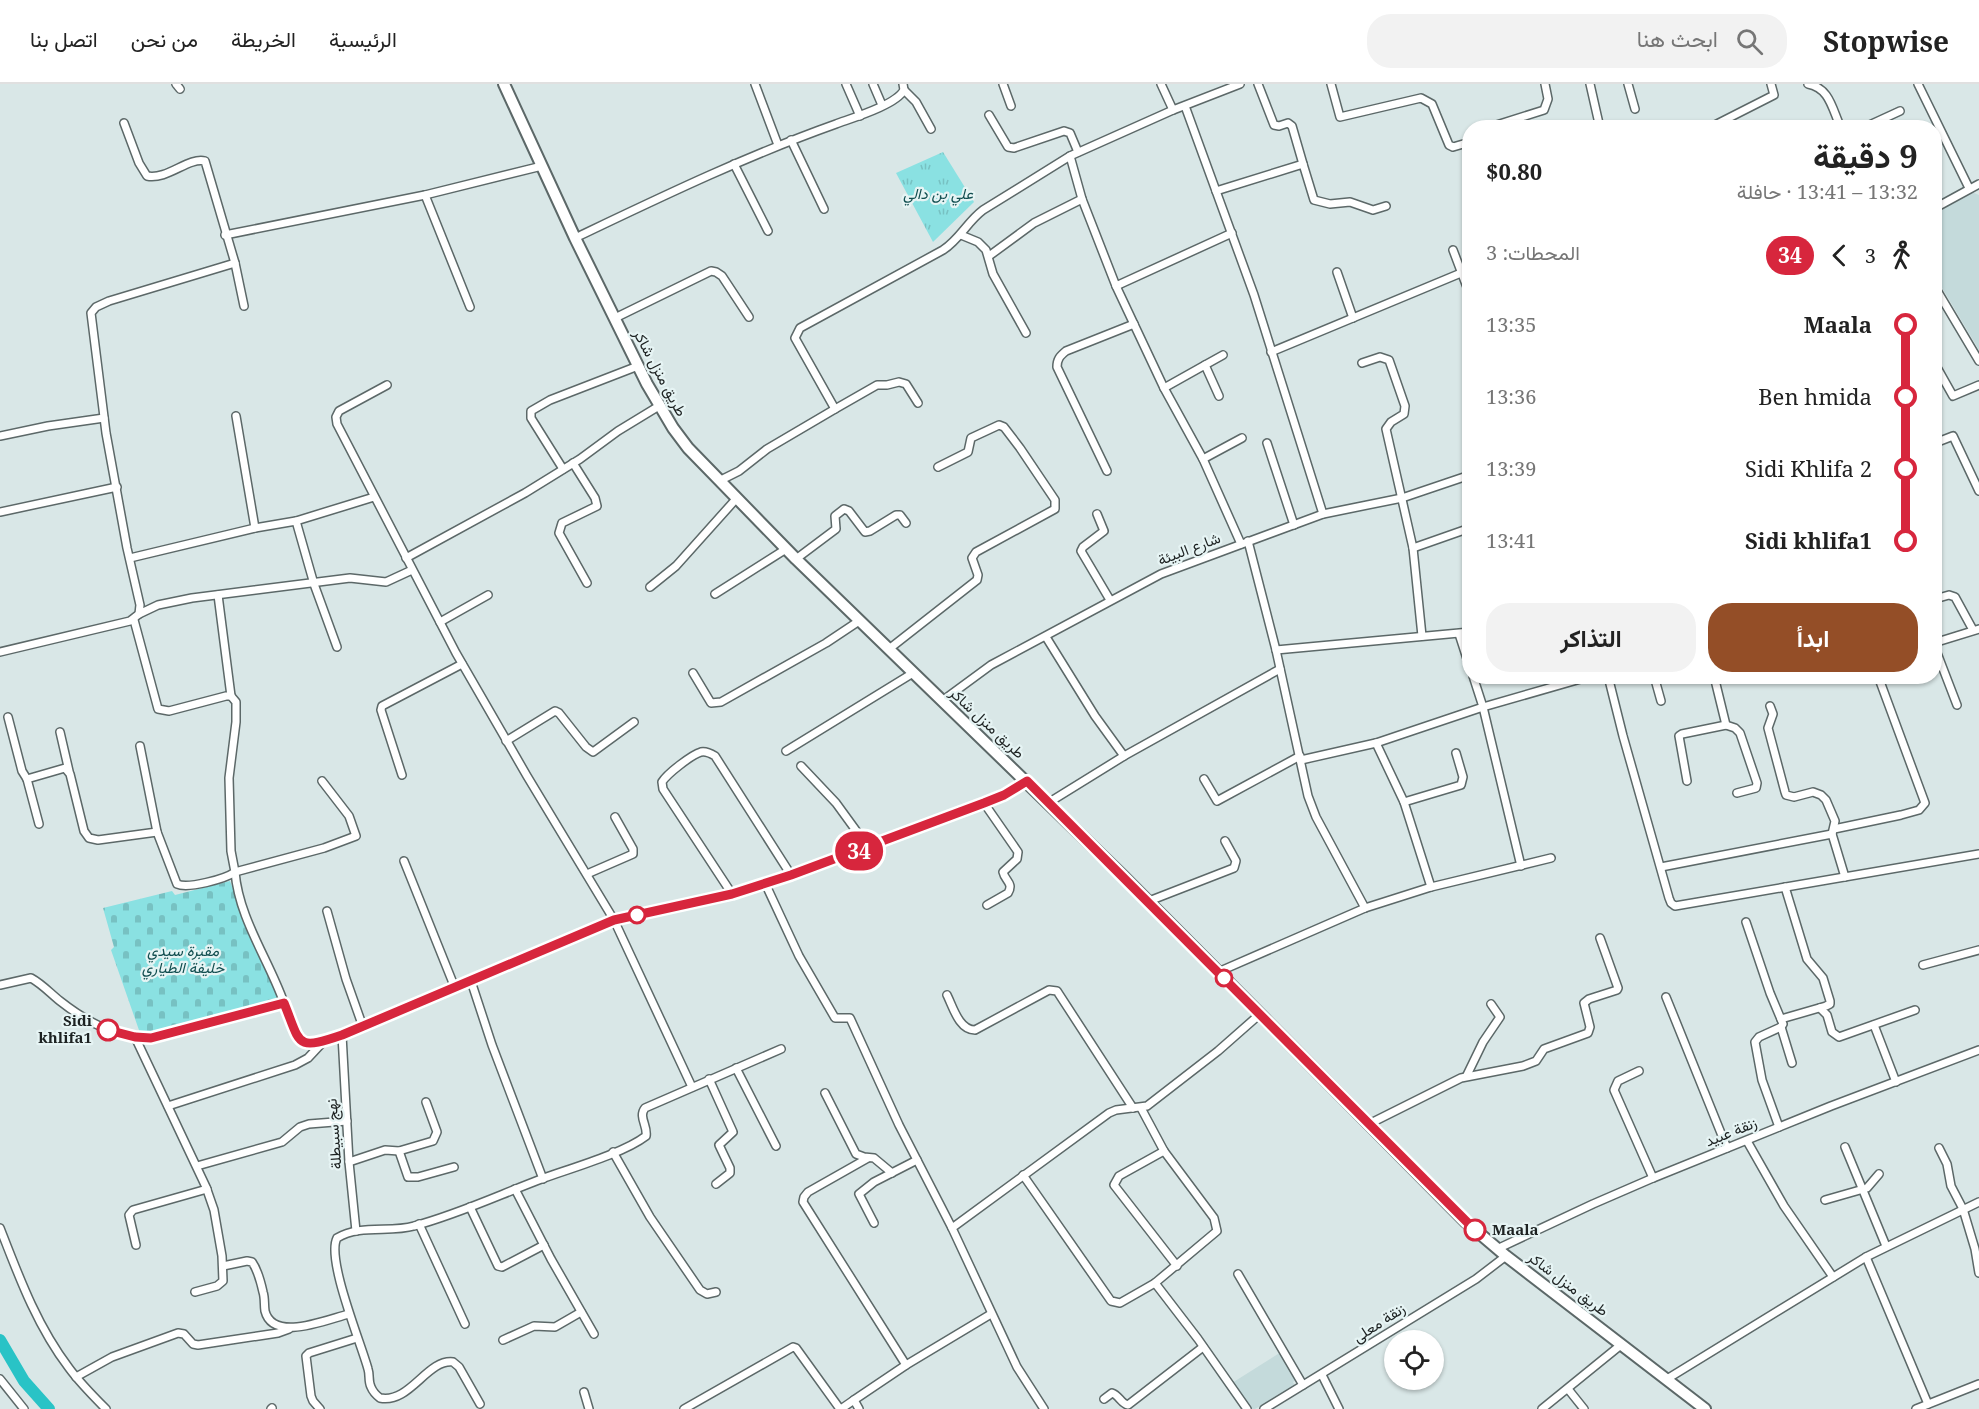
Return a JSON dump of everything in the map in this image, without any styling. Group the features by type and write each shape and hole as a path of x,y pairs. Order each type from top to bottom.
{"main road":[{"name":"طريق منزل شاكر","path":"504,84 638,366 659,406 688,448 859,621 1149,901 1466,1222 1502,1253 1705,1409"}],"street":[{"path":"755,84 778,145"},
{"path":"846,84 860,116"},
{"path":"873,84 882,105"},
{"path":"1003,84 1011,106"},
{"path":"1161,84 1173,110"},
{"path":"835,409 798,344 795,338 796,332 944,250 983,210 1070,156 1226,86 1240,84"},
{"path":"1258,84 1274,125 1288,123 1292,126 1314,200 1330,204 1350,202 1373,210 1386,206"},
{"path":"1331,84 1341,117 1421,98 1432,104 1449,146 1462,144"},
{"path":"1513,120 1545,110 1548,99 1545,84"},
{"path":"1590,84 1598,120"},
{"path":"1628,84 1635,109"},
{"path":"1725,120 1774,95 1772,84"},
{"path":"1811,84 1825,91 1837,120"},
{"path":"1918,84 1936,120"},
{"path":"575,237 778,145 860,116 896,99 903,87 916,102 931,129"},
{"path":"1185,106 1254,295 1323,514"},
{"path":"1880,120 1900,111"},
{"path":"989,115 1008,147 1014,148 1064,131 1070,133 1078,152"},
{"path":"124,123 146,175 160,176 197,161 205,161 235,263 244,306"},
{"path":"1942,133 1969,188"},
{"path":"791,140 824,209"},
{"path":"1070,156 1082,199 1116,286 1164,388 1203,459 1244,543 1276,650 1308,796 1316,817 1365,908"},
{"path":"734,164 768,231"},
{"path":"1216,191 1303,164"},
{"path":"225,235 425,195 542,166"},
{"path":"1942,204 1979,184"},
{"path":"425,195 470,307"},
{"path":"989,256 1034,223 1082,199"},
{"path":"1116,286 1232,234"},
{"path":"961,235 981,244 989,256 991,269 1026,333"},
{"path":"1271,352 1461,273 1453,250"},
{"path":"235,263 109,301 93,310 91,318 104,418 140,605 137,617 158,709 169,711 226,696 235,698 237,706 229,778 231,851 236,882 251,927 299,1040 307,1044 342,1035 614,920 732,894 791,875 984,803 1004,795 1027,781"},
{"path":"615,318 711,271 722,276 749,317"},
{"path":"1337,272 1353,318"},
{"path":"1942,299 1979,361"},
{"path":"1107,471 1057,367 1057,362 1066,351 1134,324"},
{"path":"1164,388 1223,355"},
{"path":"1362,363 1380,357 1389,360 1405,406 1404,414 1391,422 1386,429 1413,548 1422,636"},
{"path":"1205,365 1219,396"},
{"path":"563,469 531,418 531,411 558,396 638,366"},
{"path":"1942,376 1953,396 1979,385"},
{"path":"719,481 739,471 768,449 877,384 887,386 899,382 906,384 918,403"},
{"path":"387,385 341,409 336,417 337,424 462,664 614,920 692,1087"},
{"path":"406,558 525,493 659,406"},
{"path":"236,416 255,528"},
{"path":"0,436 104,418"},
{"path":"889,649 977,580 978,575 972,558 976,552 1055,509 1056,506 1055,500 1020,448 999,425 973,436 968,452 938,467"},
{"path":"1942,440 1953,436 1979,491"},
{"path":"1203,459 1242,438"},
{"path":"1267,443 1294,525"},
{"path":"573,463 595,498 597,506 562,523 559,533 587,583"},
{"name":"شارع البيئة","path":"942,701 991,665 1150,579 1323,514 1402,498 1462,478"},
{"path":"0,512 117,487"},
{"path":"130,558 255,528 296,521 374,497"},
{"path":"650,587 676,566 736,499"},
{"path":"796,559 836,529 835,516 844,509 849,511 863,531 870,531 896,514 900,515 906,523"},
{"path":"1097,514 1104,531 1081,551 1110,600"},
{"path":"296,521 314,584 337,647"},
{"path":"1413,548 1462,531"},
{"path":"715,594 786,549"},
{"path":"0,652 137,617 153,607 174,601 350,579 386,582 412,570"},
{"path":"218,595 231,696"},
{"path":"440,622 488,595"},
{"path":"1942,596 1955,597 1976,629 1942,640"},
{"path":"693,673 711,703 721,702 826,643 859,621"},
{"path":"1276,650 1462,633"},
{"path":"1459,634 1462,643"},
{"path":"1046,637 1095,716 1124,756"},
{"path":"402,775 381,710 382,706 462,664"},
{"path":"1942,666 1957,705"},
{"path":"1048,803 1124,756 1280,669"},
{"path":"786,751 913,673"},
{"path":"1476,684 1521,866"},
{"path":"1204,779 1217,801 1301,758 1376,743 1483,706 1562,684"},
{"path":"1610,684 1671,903 1675,906 1979,854"},
{"path":"1656,684 1661,700"},
{"path":"1716,684 1726,725"},
{"path":"1661,867 1833,831 1919,810 1925,803 1881,684"},
{"path":"1770,706 1773,714 1768,728 1786,795 1794,797 1814,792 1821,795 1835,821 1833,831 1845,877"},
{"path":"506,741 555,711 593,752 634,722"},
{"path":"8,717 39,824"},
{"path":"1687,781 1679,736 1726,725 1735,728 1740,733 1758,786 1737,793"},
{"path":"60,732 84,831 88,838 98,840 158,832"},
{"path":"1376,743 1404,802 1431,887"},
{"path":"140,746 158,832 174,880 180,886 225,877 235,872 324,848 356,836 349,816 322,781"},
{"path":"732,894 663,789 662,783 668,774 700,753 708,752 715,756 791,875"},
{"path":"1404,802 1461,785 1463,777 1456,753"},
{"path":"801,766 836,803 868,847"},
{"path":"27,779 61,768 69,771"},
{"path":"984,803 1018,852 1017,859 1003,872 1010,883 1010,890 987,905"},
{"path":"586,874 633,854 633,849 615,817"},
{"path":"1149,901 1234,868 1236,861 1225,842"},
{"path":"1218,972 1365,908 1431,887 1551,858"},
{"path":"404,861 455,988"},
{"path":"765,883 802,962 835,1018 850,1018 1017,1367 1044,1409"},
{"path":"1781,1018 1830,1004 1827,985 1807,958 1785,887"},
{"path":"327,911 346,979 363,1027"},
{"path":"1746,922 1783,1024 1781,1027 1792,1063"},
{"path":"1369,1124 1467,1076 1523,1066 1536,1060 1544,1049 1588,1033 1590,1027 1584,1003 1589,999 1614,992 1618,988 1600,938"},
{"path":"1923,965 1979,950"},
{"path":"0,985 31,978 62,1002 108,1030 135,1037 151,1038 284,1003"},
{"path":"471,981 492,1045 543,1179"},
{"path":"947,995 965,1028 975,1030 1049,990 1057,991 1164,1151 1214,1218 1217,1226 1215,1234 1155,1283 1120,1303 1114,1304 1023,1175"},
{"path":"1666,997 1727,1148"},
{"path":"1467,1076 1483,1042 1498,1022 1499,1013 1491,1004"},
{"path":"1820,1008 1827,1015 1832,1032 1839,1036 1915,1010"},
{"path":"952,1228 1109,1113 1147,1106 1260,1014"},
{"path":"1874,1025 1896,1082"},
{"path":"1779,1127 1762,1080 1755,1042 1759,1037 1781,1027"},
{"name":"نهج سبيطلة","path":"342,1035 349,1162 356,1231"},
{"path":"135,1037 197,1166 214,1210 224,1281 195,1292"},
{"path":"168,1106 295,1065 308,1058 324,1041"},
{"path":"480,1404 459,1367 448,1361 409,1389 387,1399 380,1398 371,1388 368,1370 340,1280 335,1244 340,1236 356,1231 395,1229 419,1224 470,1208 613,1152 646,1136 647,1131 642,1118 645,1108 782,1049"},
{"name":"زنقة عبيد","path":"1502,1253 1573,1213 1653,1178 1979,1050"},
{"path":"736,1068 776,1146"},
{"path":"1639,1071 1618,1081 1614,1090 1653,1178"},
{"path":"709,1079 732,1132 719,1144 730,1173 716,1184"},
{"path":"825,1093 856,1154 877,1159 892,1173"},
{"path":"349,1162 385,1150 399,1151 436,1139 436,1132 426,1102"},
{"path":"197,1166 282,1142 300,1127 309,1124 347,1121"},
{"path":"1747,1141 1784,1206 1833,1277"},
{"path":"1845,1147 1886,1246"},
{"path":"1939,1148 1947,1164 1950,1184 1963,1209 1975,1249 1979,1273"},
{"path":"399,1151 408,1177 418,1177 453,1167"},
{"path":"1164,1151 1119,1176 1114,1185 1177,1266"},
{"path":"613,1152 650,1217 700,1290 707,1294 716,1292"},
{"path":"868,1158 808,1192 803,1202 906,1365"},
{"path":"874,1223 859,1194 874,1182 917,1160"},
{"path":"1825,1200 1862,1190 1868,1187 1879,1174"},
{"path":"136,1245 129,1215 133,1210 207,1189"},
{"path":"515,1189 594,1334"},
{"path":"1667,1379 1866,1257 1979,1202"},
{"path":"470,1208 498,1266 502,1267 544,1245"},
{"path":"419,1224 465,1324"},
{"path":"0,1228 29,1302 76,1377 106,1409"},
{"name":"زنقة معلى","path":"1264,1409 1476,1279 1502,1253"},
{"path":"1866,1257 1928,1404"},
{"path":"223,1266 252,1262 263,1291 266,1313 277,1324 289,1329"},
{"path":"1238,1274 1304,1385"},
{"path":"1155,1283 1247,1409"},
{"path":"503,1340 534,1326 555,1327 581,1312"},
{"path":"76,1377 112,1357 178,1333 184,1334 192,1344 198,1345 278,1333 349,1314"},
{"path":"684,1409 793,1347 840,1409 906,1365 991,1314"},
{"path":"320,1409 313,1401 306,1356 309,1353 357,1338"},
{"path":"1542,1409 1622,1344"},
{"path":"1104,1399 1112,1393 1116,1394 1124,1405 1128,1406 1203,1347"},
{"path":"1322,1375 1338,1409"},
{"path":"0,1379 24,1409"},
{"path":"1916,1409 1979,1384"},
{"path":"1568,1389 1584,1409"},
{"path":"584,1392 589,1409"},
{"path":"854,1400 860,1409"}],"shaded area":[{"path":"1972,192 1979,195 1979,350 1942,288 1942,209"},
{"path":"1281,1352 1298,1379 1293,1382 1295,1386 1255,1409 1250,1409 1232,1383"}],"green space":[{"name":"علي بن دالي","path":"943,152 974,202 933,242 896,173"},
{"name":"مقبرة سيدي خليفة الطياري","path":"230,881 251,938 278,996 276,1001 154,1034 140,1033 111,950 114,947 103,908 172,891 175,895"}],"waterway":[{"path":"0,1340 24,1381 49,1409"}],"bus line":[{"name":"34","path":"108,1030 135,1037 151,1038 284,1003 299,1040 313,1045 342,1035 614,920 732,894 791,875 984,803 1004,795 1027,781 1475,1230"}],"place":[{"name":"Sidi khlifa1","path":"108,1030"},
{"name":"Maala","path":"1475,1230"}]}
